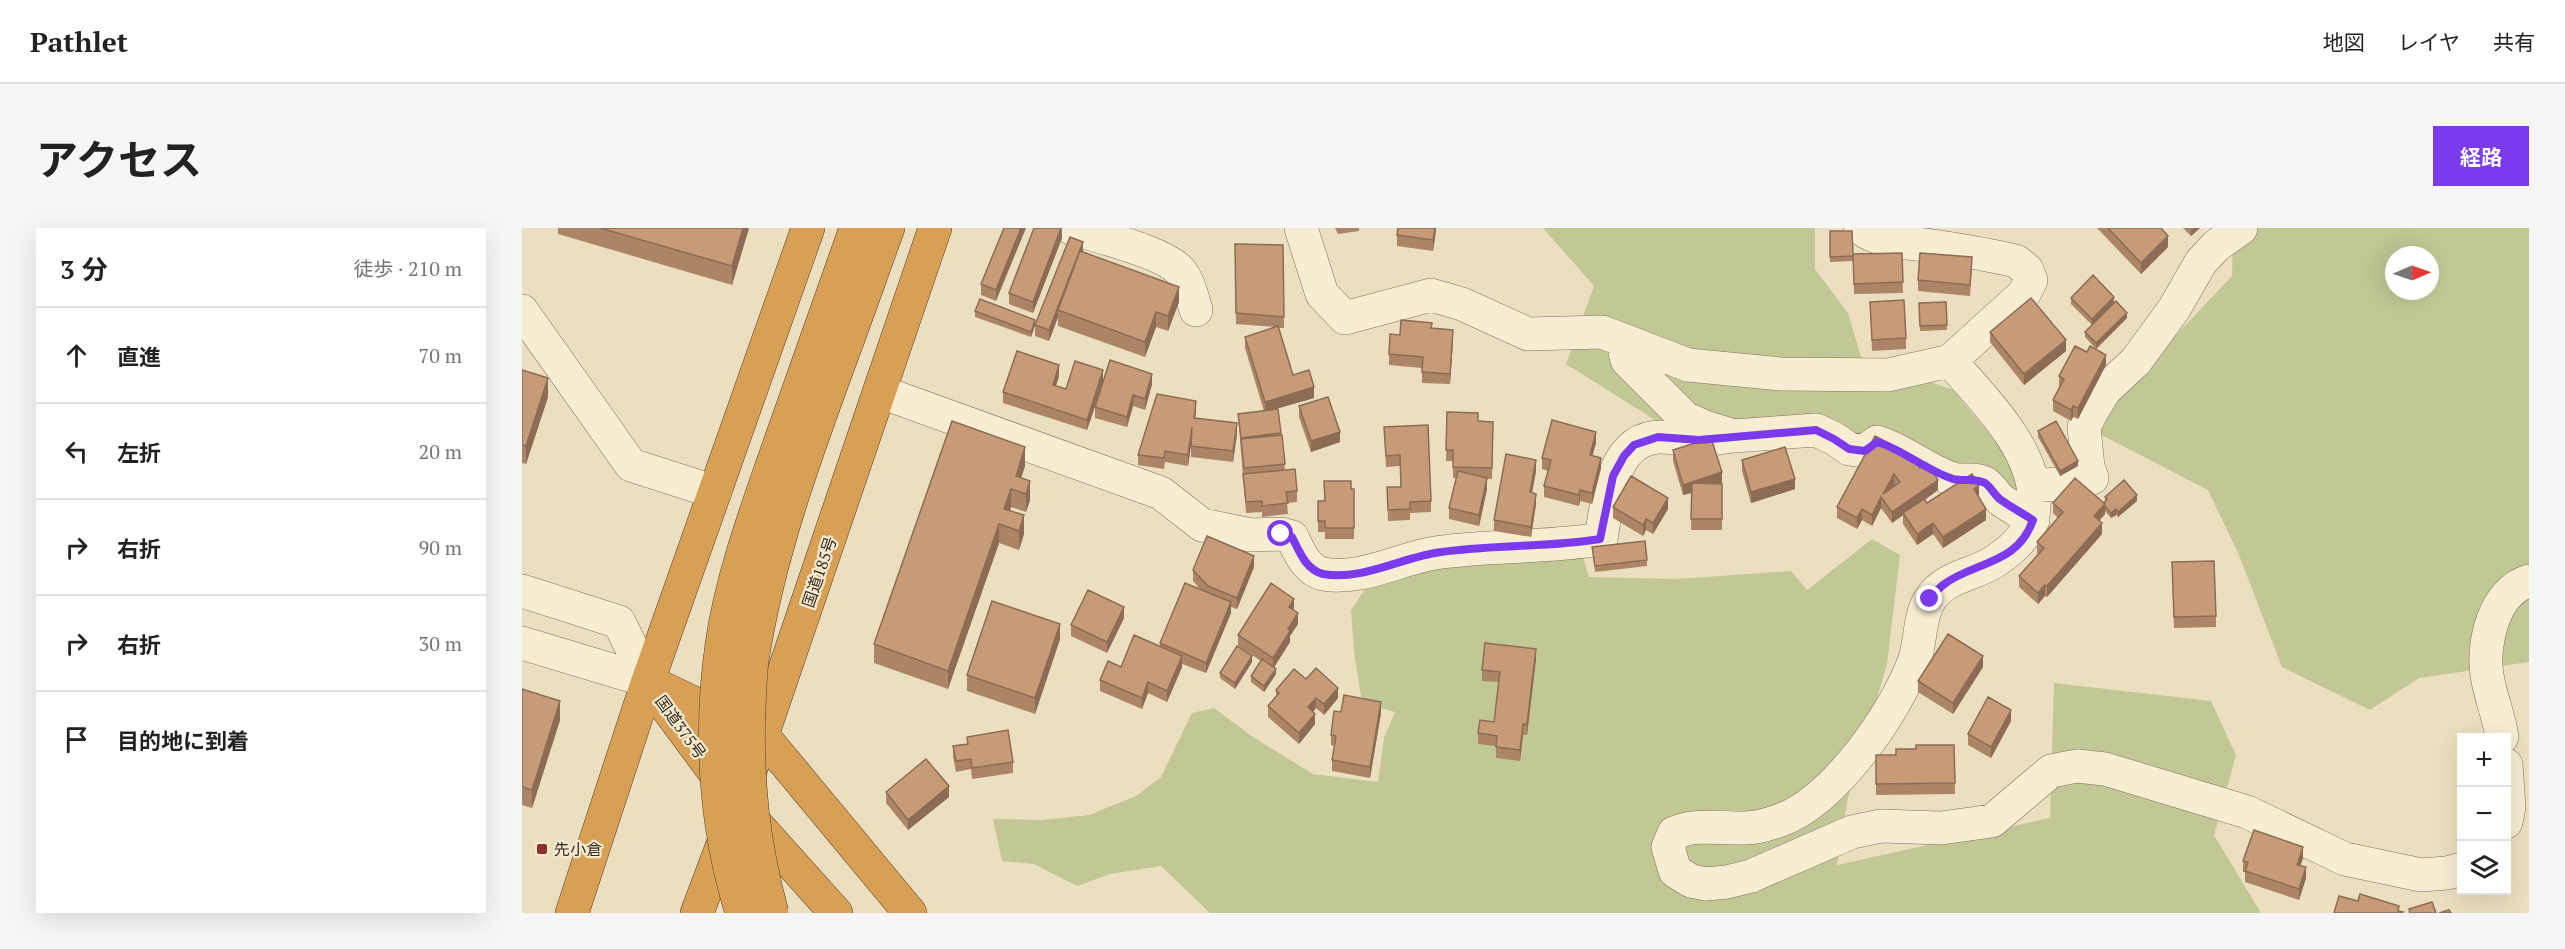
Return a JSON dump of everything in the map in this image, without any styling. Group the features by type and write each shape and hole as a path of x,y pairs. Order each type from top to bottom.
{"highway":[{"path":"572,913 648,681 808,228"},
{"path":"772,913 759,863 748,784 752,663 769,577 857,270 856,228"},
{"path":"742,913 731,879 721,817 715,744 717,688 722,641 752,520 857,270 888,228"},
{"name":"国道185号","path":"697,913 763,736 935,228"},
{"name":"国道375号","path":"648,681 763,736 910,913"},
{"name":"国道375号","path":"648,681 738,804 836,913"}],"street":[{"path":"1071,228 1162,258 1179,270 1189,288 1196,310"},
{"path":"1301,228 1322,294 1345,318 1431,295 1462,304 1528,334 1602,332 1688,365 1781,374 1888,375 1950,361 2024,294 2031,280 2027,270 2016,261 1958,250 1890,242 1870,235 1860,228"},
{"path":"2033,486 2083,482 2092,478 2088,467 2084,427 2092,411 2105,390 2136,361 2174,309 2200,262 2216,246 2241,228"},
{"path":"522,311 631,465 715,492"},
{"path":"1622,340 1627,360 1685,418 1734,436"},
{"path":"1950,361 1995,412 2016,445 2031,475 2033,520 2019,544 1994,562 1944,584 1930,599 1918,651 1908,678 1851,765 1834,784 1783,819 1764,825 1745,828 1688,827 1674,833 1668,847 1675,871 1691,881 1706,884 1727,882 1751,876 1852,832 1881,826 1941,828 1992,821 2051,771 2077,766 2105,769 2247,812 2345,859 2421,875 2457,870"},
{"path":"881,392 1161,493 1202,525 1251,535 1281,534 1292,537 1303,561 1321,574 1340,575 1434,553 1568,545 1600,539 1613,476 1624,456 1634,445 1658,437 1699,440 1816,430 1849,449 1865,451 1877,442 1891,446 1924,467 1942,475 1956,480 1971,479 1985,483 1999,499 2033,520"},
{"path":"2501,733 2486,672 2487,648 2498,608 2519,584 2529,581"},
{"path":"522,591 619,622 648,681"},
{"path":"522,644 648,681"},
{"path":"823,808 930,913"}],"green space":[{"path":"1543,228 1815,228 1815,269 1848,313 1861,357 1953,390 2003,450 2017,474 2019,494 1921,458 1668,428 1566,364 1594,286"},
{"path":"2233,228 2529,228 2529,662 2419,678 2370,710 2282,667 2239,555 2208,490 2088,428 2232,276"},
{"path":"1872,539 1900,555 1887,664 1848,798 1837,865 2050,818 2054,683 2211,701 2236,755 2214,835 2261,913 1210,913 1161,866 1110,874 1077,886 1034,864 1002,861 993,819 1042,820 1089,815 1136,796 1161,777 1192,713 1214,708 1253,737 1313,774 1378,782 1384,738 1395,712 1362,703 1354,652 1351,610 1370,582 1421,566 1582,554 1589,577 1676,579 1791,571 1807,590"}],"building":[{"path":"600,228 743,228 732,266"},
{"path":"1004,228 1021,228 996,290 981,284"},
{"path":"1034,228 1061,228 1033,302 1009,293"},
{"path":"1398,228 1435,228 1433,240 1397,235"},
{"path":"2108,228 2161,228 2168,236 2141,263"},
{"path":"1830,231 1852,231 1853,256 1830,257"},
{"path":"1070,237 1083,242 1049,330 1035,325"},
{"path":"1235,244 1283,245 1284,317 1236,313"},
{"path":"1080,251 1179,287 1168,316 1156,312 1145,342 1058,310"},
{"path":"1902,253 1903,282 1854,284 1853,254"},
{"path":"1920,253 1972,257 1970,285 1918,280"},
{"path":"2093,275 2114,297 2092,319 2071,298"},
{"path":"2031,298 2066,340 2024,374 1990,332"},
{"path":"980,299 1035,320 1031,332 975,311"},
{"path":"1904,300 1906,338 1872,340 1870,302"},
{"path":"2116,301 2127,313 2096,343 2085,332"},
{"path":"1946,302 1947,325 1920,326 1919,303"},
{"path":"1401,320 1432,323 1431,328 1453,330 1450,374 1422,372 1423,357 1389,354 1390,334 1400,335"},
{"path":"1278,326 1293,375 1309,370 1314,387 1265,402 1245,337"},
{"path":"2075,346 2087,352 2090,346 2106,355 2078,408 2073,406 2071,410 2053,400 2064,379 2059,376"},
{"path":"1017,351 1059,365 1053,385 1066,389 1075,361 1103,370 1087,420 1003,392"},
{"path":"1110,360 1152,374 1145,399 1133,395 1127,417 1095,407"},
{"path":"522,370 548,378 526,446 522,445"},
{"path":"1157,394 1196,401 1194,418 1237,423 1233,451 1191,446 1192,427 1188,455 1165,451 1164,458 1138,455"},
{"path":"1328,397 1340,432 1311,441 1299,406"},
{"path":"1278,409 1281,433 1241,438 1238,414"},
{"path":"1447,412 1478,413 1478,421 1493,422 1492,468 1453,467 1453,450 1446,450"},
{"path":"1552,420 1596,432 1590,455 1601,458 1592,493 1580,490 1579,495 1544,486 1551,460 1542,458"},
{"path":"952,421 1025,447 1016,476 1030,481 1026,494 1011,489 1004,509 1024,515 1019,531 999,524 948,671 874,644"},
{"path":"2056,421 2078,461 2060,471 2038,431"},
{"path":"1428,425 1431,501 1410,502 1410,509 1388,510 1387,487 1401,487 1400,455 1386,456 1384,427"},
{"path":"1282,435 1285,464 1244,468 1241,439"},
{"path":"1875,436 1906,452 1920,468 1927,463 1938,480 1892,512 1881,497 1872,515 1862,509 1857,518 1837,507","holes":["1894,474 1900,482 1883,494"]},
{"path":"1711,438 1722,472 1683,485 1673,450"},
{"path":"1785,447 1795,479 1751,492 1742,460"},
{"path":"1506,454 1536,460 1530,492 1536,494 1531,527 1494,520"},
{"path":"1295,469 1297,491 1286,492 1288,503 1262,506 1262,501 1246,502 1243,474"},
{"path":"1458,471 1487,478 1479,515 1449,508"},
{"path":"1972,474 1979,485 1974,489 1986,509 1943,537 1933,523 1917,534 1903,513 1924,499 1927,503"},
{"path":"1631,476 1668,498 1653,523 1646,519 1643,525 1613,507"},
{"path":"2075,478 2105,504 2094,516 2102,523 2047,586 2045,585 2038,593 2019,576 2044,548 2037,542 2063,512 2053,503"},
{"path":"2124,480 2137,495 2118,512 2116,509 2111,513 2104,505 2107,499 2105,497"},
{"path":"1324,481 1351,481 1351,489 1354,489 1354,528 1325,528 1325,521 1318,521 1318,501 1325,501"},
{"path":"1692,483 1722,484 1722,519 1691,519"},
{"path":"1207,536 1254,556 1237,598 1208,586 1193,570"},
{"path":"1645,541 1647,560 1595,566 1592,547"},
{"path":"2214,561 2216,616 2174,617 2172,562"},
{"path":"1185,583 1231,602 1206,663 1160,643"},
{"path":"1271,583 1294,599 1289,607 1298,613 1273,658 1238,635"},
{"path":"1088,590 1124,607 1107,642 1071,625"},
{"path":"992,601 1060,624 1035,698 967,675"},
{"path":"1948,634 1983,656 1953,703 1918,681"},
{"path":"1134,635 1182,656 1167,691 1148,682 1142,698 1100,680 1108,661 1121,667"},
{"path":"1485,643 1536,649 1527,724 1523,724 1520,750 1496,747 1497,736 1478,733 1480,720 1494,722 1500,672 1482,670"},
{"path":"1237,646 1252,656 1235,683 1220,673"},
{"path":"1262,659 1276,669 1264,686 1251,676"},
{"path":"1316,668 1338,688 1324,704 1316,698 1308,707 1315,714 1299,733 1268,706 1279,693 1276,690 1294,669 1306,679"},
{"path":"522,689 560,701 532,790 522,787"},
{"path":"1344,695 1381,702 1370,767 1332,760 1336,736 1331,735 1334,711 1341,712"},
{"path":"1988,697 2011,710 1991,747 1968,734"},
{"path":"1008,730 1013,762 972,768 971,759 956,761 953,746 968,744 967,737"},
{"path":"1916,745 1954,745 1955,783 1876,784 1876,755 1896,755 1896,749 1916,749"},
{"path":"926,759 949,786 908,820 886,792"},
{"path":"2254,830 2303,847 2297,865 2306,867 2299,889 2245,871 2248,862 2243,861"},
{"path":"2360,894 2399,906 2398,911 2403,912 2334,913 2339,896 2358,901"},
{"path":"2432,902 2436,913 2410,913 2409,909"}],"place":[{"name":"先小倉","path":"542,849"}],"route":[{"path":"1281,534 1292,537 1303,561 1321,574 1340,575 1434,553 1514,546 1568,545 1600,539 1613,476 1624,456 1634,445 1658,437 1699,440 1816,430 1849,449 1865,451 1877,442 1891,446 1924,467 1942,475 1956,480 1971,479 1985,483 1999,499 2033,520 2019,544 1994,562 1944,584 1930,599"}]}
